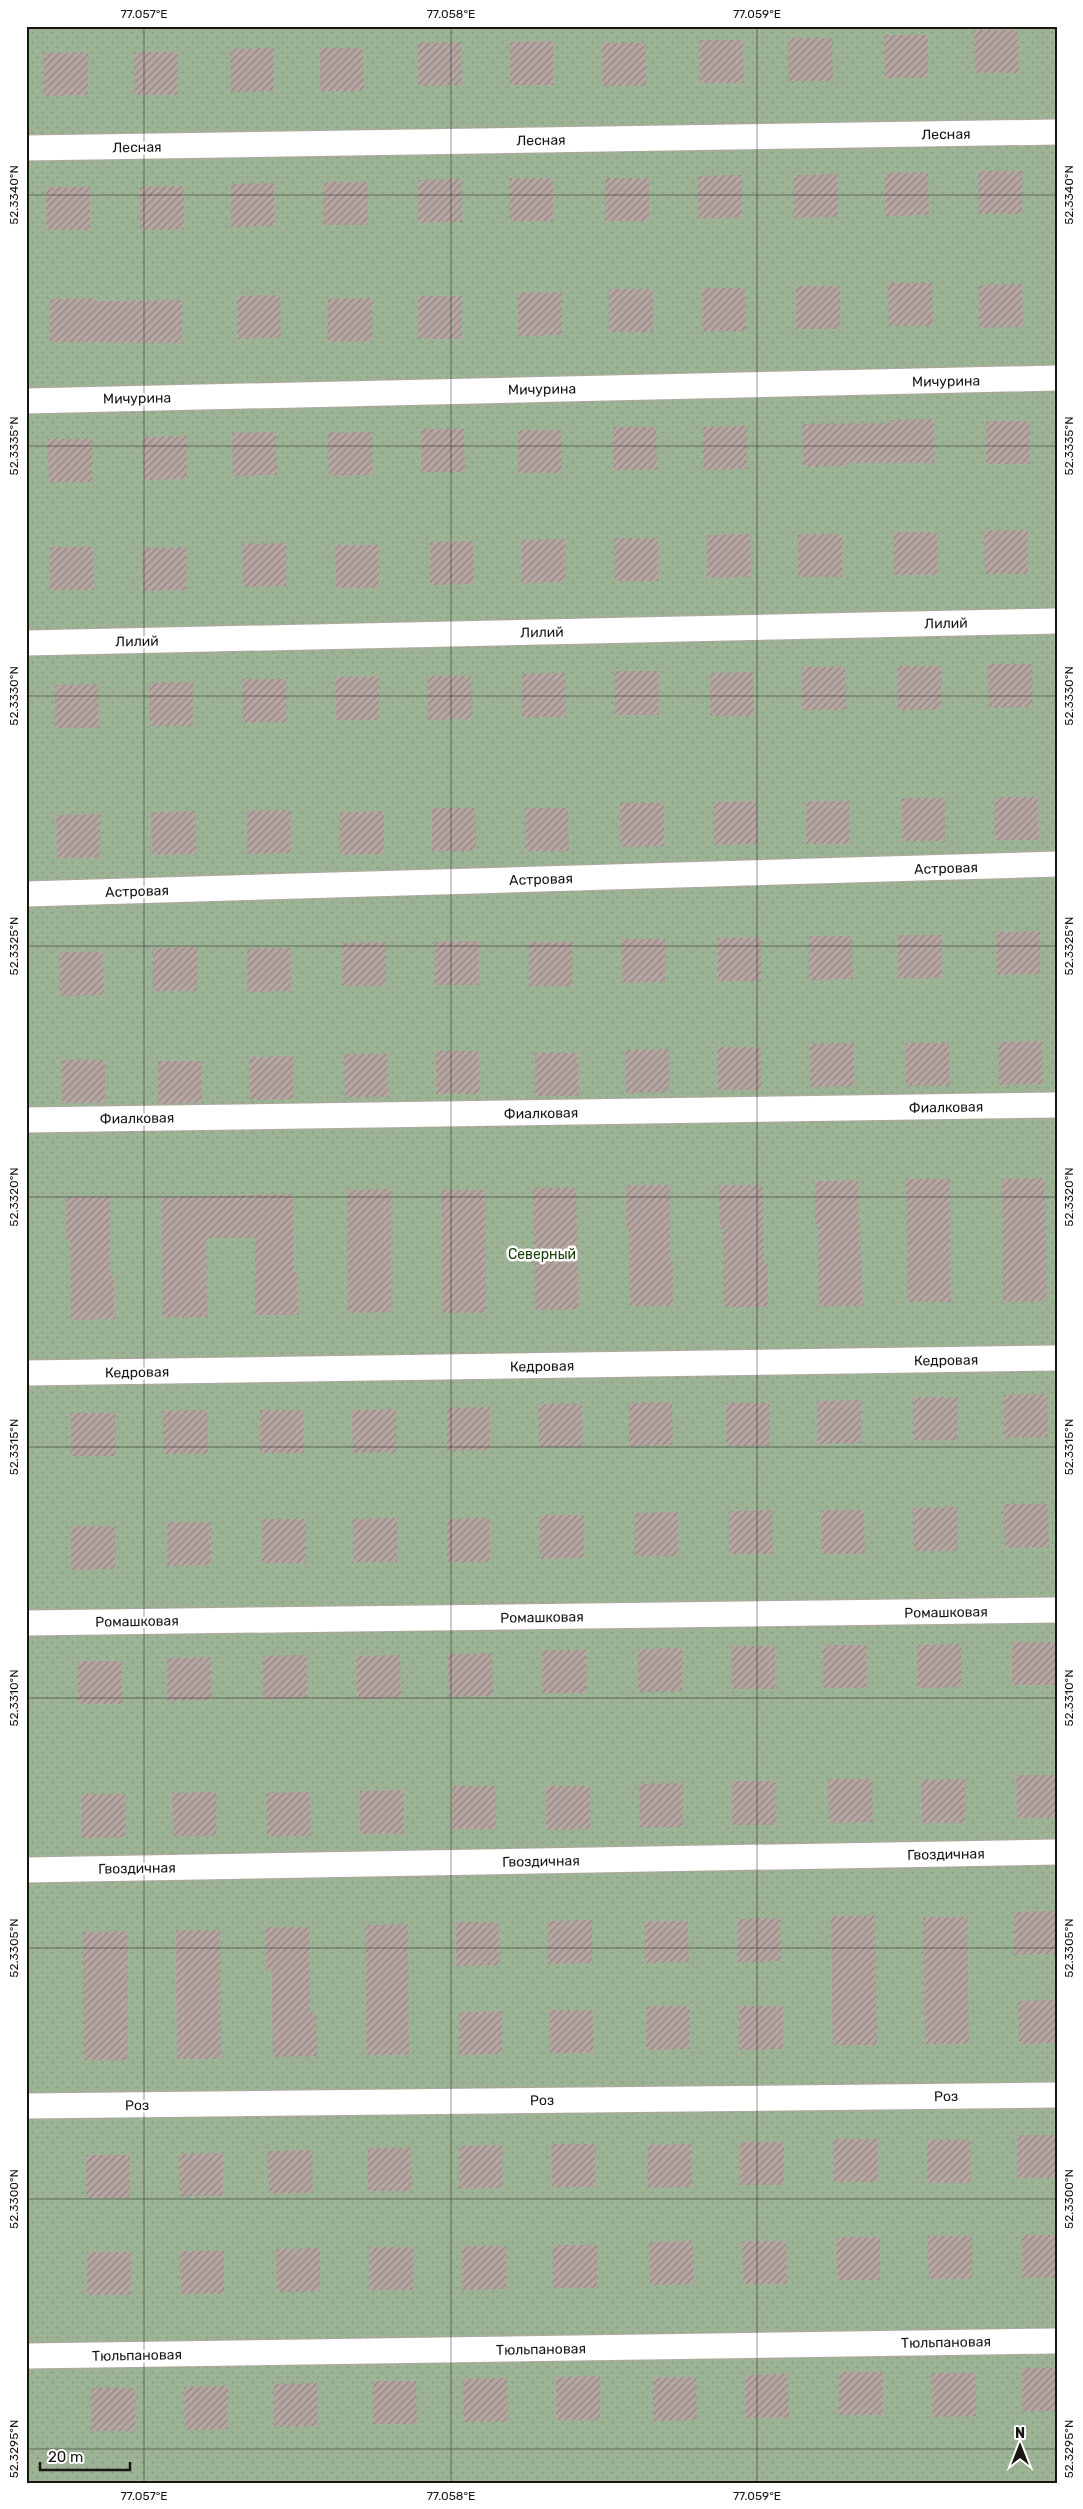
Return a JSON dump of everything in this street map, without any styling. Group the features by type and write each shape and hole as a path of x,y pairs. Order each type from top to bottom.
{"street":[{"name":"Лесная","path":"26,148 1057,132"},
{"name":"Мичурина","path":"26,400 1057,378"},
{"name":"Лилий","path":"26,643 1057,621"},
{"name":"Астровая","path":"26,894 1057,864"},
{"name":"Фиалковая","path":"26,1120 1057,1105"},
{"name":"Кедровая","path":"26,1373 1057,1358"},
{"name":"Ромашковая","path":"26,1622 1057,1610"},
{"name":"Гвоздичная","path":"26,1870 1057,1852"},
{"name":"Роз","path":"26,2106 1057,2095"},
{"name":"Тюльпановая","path":"26,2356 1057,2341"}],"green space":[{"name":"Северный","path":"26,26 1057,26 1057,2483 26,2483"}],"building":[{"path":"974,30 1018,30 1019,73 975,73"},
{"path":"884,35 928,35 928,78 885,78"},
{"path":"788,38 832,38 833,81 789,81"},
{"path":"699,40 743,40 744,83 700,83"},
{"path":"553,41 554,85 510,85 510,42"},
{"path":"461,42 462,85 418,86 418,43"},
{"path":"602,43 645,43 646,86 602,86"},
{"path":"274,48 274,91 231,92 230,49"},
{"path":"320,48 363,48 364,91 320,91"},
{"path":"88,52 88,95 44,96 44,53"},
{"path":"134,52 178,52 178,95 135,95"},
{"path":"978,171 1022,171 1022,214 979,214"},
{"path":"928,172 929,215 885,216 885,173"},
{"path":"838,174 838,217 794,218 794,175"},
{"path":"742,175 742,218 698,219 698,176"},
{"path":"509,178 553,178 553,221 510,221"},
{"path":"605,178 649,178 649,221 605,221"},
{"path":"461,179 462,222 418,223 418,180"},
{"path":"324,182 367,182 368,225 324,225"},
{"path":"274,183 275,226 231,227 231,184"},
{"path":"184,186 184,229 140,230 140,187"},
{"path":"46,187 90,187 90,230 46,230"},
{"path":"888,283 932,283 933,326 889,326"},
{"path":"1022,284 1023,327 979,328 979,285"},
{"path":"796,286 840,286 840,329 796,329"},
{"path":"702,288 745,288 746,331 702,331"},
{"path":"609,289 653,289 653,332 609,332"},
{"path":"562,292 562,335 518,336 518,293"},
{"path":"280,295 281,338 237,339 237,296"},
{"path":"418,296 462,296 462,339 418,339"},
{"path":"94,298 94,301 182,300 182,343 50,342 50,299"},
{"path":"372,298 372,341 328,342 328,299"},
{"path":"934,419 935,463 846,463 846,466 803,467 802,424 891,423 891,420"},
{"path":"986,421 1030,421 1030,464 986,464"},
{"path":"747,426 747,469 703,470 703,427"},
{"path":"613,427 656,427 657,470 613,470"},
{"path":"421,429 464,429 465,472 421,472"},
{"path":"518,430 561,430 562,473 518,473"},
{"path":"276,432 277,475 233,476 232,433"},
{"path":"372,432 373,475 329,476 328,433"},
{"path":"187,436 187,479 144,480 143,437"},
{"path":"48,439 92,439 92,482 49,482"},
{"path":"1028,530 1028,574 985,574 984,531"},
{"path":"893,532 937,532 938,575 894,575"},
{"path":"750,534 751,577 707,578 707,535"},
{"path":"798,534 842,534 842,577 798,577"},
{"path":"614,538 658,538 659,581 615,581"},
{"path":"565,539 565,582 521,583 521,540"},
{"path":"473,541 474,584 430,585 430,542"},
{"path":"286,543 286,586 243,587 242,544"},
{"path":"335,545 379,545 379,588 336,588"},
{"path":"50,547 93,547 94,590 50,590"},
{"path":"186,547 186,590 143,591 142,548"},
{"path":"988,664 1032,664 1032,707 989,708"},
{"path":"897,666 941,666 941,709 897,710"},
{"path":"802,667 845,667 846,710 802,710"},
{"path":"615,671 659,671 659,715 615,715"},
{"path":"753,672 754,716 710,716 710,673"},
{"path":"565,673 566,717 522,717 522,674"},
{"path":"379,676 379,720 336,720 335,677"},
{"path":"428,676 471,676 472,719 428,720"},
{"path":"242,679 286,679 286,722 243,723"},
{"path":"193,682 193,726 150,726 149,683"},
{"path":"98,684 99,728 55,728 55,685"},
{"path":"995,797 1038,797 1039,840 995,840"},
{"path":"901,798 945,798 945,841 902,841"},
{"path":"757,801 758,844 714,845 714,802"},
{"path":"806,801 850,801 850,844 806,844"},
{"path":"620,803 664,803 664,846 620,847"},
{"path":"432,808 475,808 476,851 432,851"},
{"path":"525,808 568,808 569,851 525,851"},
{"path":"291,810 291,853 247,854 247,811"},
{"path":"195,811 196,854 152,855 151,812"},
{"path":"384,811 384,854 340,855 340,812"},
{"path":"100,814 100,858 57,858 56,815"},
{"path":"1040,931 1040,974 997,975 996,932"},
{"path":"898,935 942,935 942,978 898,979"},
{"path":"809,936 852,936 853,979 809,980"},
{"path":"761,937 761,981 717,981 717,938"},
{"path":"621,939 665,939 665,982 622,983"},
{"path":"479,941 479,985 435,985 435,942"},
{"path":"386,942 386,986 342,986 342,943"},
{"path":"529,942 572,942 572,986 529,986"},
{"path":"197,947 197,991 153,991 153,948"},
{"path":"247,948 291,948 291,991 247,992"},
{"path":"60,952 103,952 104,995 60,996"},
{"path":"1042,1041 1043,1084 999,1085 998,1042"},
{"path":"854,1043 854,1086 810,1087 810,1044"},
{"path":"905,1043 949,1043 950,1086 906,1086"},
{"path":"717,1047 761,1047 761,1090 717,1090"},
{"path":"669,1049 669,1092 626,1093 625,1050"},
{"path":"436,1051 479,1051 480,1094 436,1094"},
{"path":"535,1053 578,1053 579,1096 535,1096"},
{"path":"344,1054 388,1054 389,1097 345,1097"},
{"path":"293,1056 293,1099 250,1100 249,1057"},
{"path":"61,1060 105,1060 105,1103 62,1103"},
{"path":"158,1061 201,1061 202,1103 158,1104"},
{"path":"1045,1178 1047,1301 1003,1302 1002,1179"},
{"path":"906,1179 950,1179 951,1302 908,1302"},
{"path":"858,1180 863,1306 819,1306 818,1224 815,1224 815,1181"},
{"path":"626,1185 670,1185 670,1263 673,1263 673,1306 630,1306 629,1228 626,1228"},
{"path":"719,1185 763,1185 764,1264 768,1264 768,1307 724,1307 723,1229 720,1229"},
{"path":"533,1188 576,1188 579,1309 535,1310"},
{"path":"391,1189 391,1312 348,1313 347,1190"},
{"path":"441,1190 485,1190 486,1313 442,1313"},
{"path":"293,1194 294,1272 298,1272 299,1315 255,1315 255,1238 206,1238 207,1317 163,1318 161,1197"},
{"path":"110,1196 110,1276 114,1276 115,1319 71,1320 70,1240 66,1240 66,1197"},
{"path":"1047,1394 1048,1437 1004,1438 1004,1395"},
{"path":"913,1397 957,1397 957,1440 914,1440"},
{"path":"861,1400 861,1443 817,1444 817,1401"},
{"path":"672,1402 673,1445 629,1446 629,1403"},
{"path":"726,1403 770,1403 770,1446 726,1446"},
{"path":"538,1404 582,1404 583,1447 539,1447"},
{"path":"490,1407 490,1450 447,1451 447,1408"},
{"path":"396,1409 396,1452 353,1453 352,1410"},
{"path":"207,1410 208,1454 164,1454 163,1411"},
{"path":"260,1410 303,1410 304,1453 260,1453"},
{"path":"71,1413 115,1413 115,1456 71,1456"},
{"path":"1004,1504 1048,1504 1049,1547 1005,1548"},
{"path":"957,1507 957,1551 914,1551 913,1508"},
{"path":"772,1510 773,1554 729,1554 729,1511"},
{"path":"821,1510 864,1510 865,1554 821,1554"},
{"path":"678,1512 679,1556 635,1556 635,1513"},
{"path":"540,1515 584,1515 584,1558 540,1559"},
{"path":"397,1518 397,1562 354,1562 353,1519"},
{"path":"490,1518 490,1562 447,1562 447,1519"},
{"path":"262,1519 306,1519 306,1563 262,1563"},
{"path":"167,1522 211,1522 211,1565 167,1566"},
{"path":"71,1526 115,1526 115,1569 71,1570"},
{"path":"1012,1642 1055,1642 1056,1685 1012,1685"},
{"path":"961,1644 961,1687 917,1688 917,1645"},
{"path":"823,1645 866,1645 867,1688 823,1688"},
{"path":"731,1646 775,1646 775,1689 732,1689"},
{"path":"682,1648 682,1691 638,1692 638,1649"},
{"path":"542,1650 586,1650 586,1693 542,1693"},
{"path":"492,1653 493,1696 449,1697 448,1654"},
{"path":"307,1655 307,1698 263,1699 263,1656"},
{"path":"400,1655 401,1698 357,1699 356,1656"},
{"path":"211,1657 211,1700 167,1701 167,1658"},
{"path":"78,1661 121,1661 122,1704 78,1704"},
{"path":"1016,1775 1057,1775 1057,1818 1017,1818"},
{"path":"828,1779 872,1779 873,1822 829,1823"},
{"path":"965,1779 965,1823 921,1823 921,1780"},
{"path":"732,1781 775,1781 776,1825 732,1825"},
{"path":"683,1783 683,1827 640,1827 639,1784"},
{"path":"452,1786 495,1786 496,1829 452,1829"},
{"path":"546,1786 590,1786 590,1829 546,1830"},
{"path":"404,1790 404,1834 360,1834 360,1791"},
{"path":"216,1792 216,1836 173,1836 172,1793"},
{"path":"310,1792 311,1836 267,1836 266,1793"},
{"path":"81,1794 125,1794 125,1837 81,1838"},
{"path":"1057,1911 1057,1954 1014,1955 1014,1912"},
{"path":"875,1915 877,2045 833,2045 831,1916"},
{"path":"923,1917 967,1917 969,2044 925,2044"},
{"path":"780,1918 781,1961 737,1962 737,1919"},
{"path":"592,1920 592,1963 548,1964 548,1921"},
{"path":"645,1921 688,1921 689,1962 645,1963"},
{"path":"456,1922 499,1922 500,1965 456,1966"},
{"path":"408,1924 409,2055 366,2055 365,1925"},
{"path":"265,1927 309,1927 310,2013 316,2013 317,2056 273,2057 272,1970 266,1970"},
{"path":"176,1930 220,1930 221,2059 177,2059"},
{"path":"127,1931 127,2060 84,2060 83,1932"},
{"path":"1057,2000 1057,2043 1019,2044 1018,2001"},
{"path":"646,2006 690,2006 690,2049 646,2050"},
{"path":"739,2006 783,2006 783,2049 739,2050"},
{"path":"549,2010 593,2010 594,2053 550,2053"},
{"path":"502,2011 502,2054 459,2055 459,2012"},
{"path":"1017,2135 1057,2135 1057,2178 1017,2178"},
{"path":"834,2139 878,2139 878,2182 834,2182"},
{"path":"927,2140 970,2140 971,2183 927,2183"},
{"path":"740,2142 784,2142 784,2185 740,2185"},
{"path":"551,2144 595,2144 595,2187 552,2187"},
{"path":"691,2144 692,2187 648,2188 648,2145"},
{"path":"502,2145 503,2188 459,2189 459,2146"},
{"path":"368,2148 411,2148 412,2191 368,2191"},
{"path":"312,2150 313,2193 269,2194 268,2151"},
{"path":"223,2153 223,2196 180,2197 179,2154"},
{"path":"86,2155 130,2155 130,2198 86,2198"},
{"path":"1022,2235 1057,2235 1057,2278 1022,2278"},
{"path":"928,2236 972,2236 972,2279 929,2279"},
{"path":"836,2237 880,2237 880,2280 837,2280"},
{"path":"693,2241 694,2284 650,2285 649,2242"},
{"path":"742,2241 786,2241 787,2284 743,2284"},
{"path":"553,2245 597,2245 597,2288 553,2288"},
{"path":"462,2246 506,2246 506,2289 462,2290"},
{"path":"369,2247 413,2247 413,2290 369,2290"},
{"path":"320,2248 320,2291 277,2292 276,2249"},
{"path":"180,2251 224,2251 224,2294 181,2294"},
{"path":"87,2252 131,2252 131,2295 87,2295"},
{"path":"1022,2368 1057,2368 1057,2411 1022,2411"},
{"path":"839,2372 883,2372 883,2415 839,2415"},
{"path":"931,2373 975,2373 976,2416 932,2417"},
{"path":"788,2374 789,2418 745,2418 745,2375"},
{"path":"600,2376 600,2420 556,2420 556,2377"},
{"path":"653,2377 696,2377 697,2420 653,2421"},
{"path":"507,2378 508,2422 464,2422 463,2379"},
{"path":"373,2381 416,2381 417,2424 373,2424"},
{"path":"317,2383 317,2426 274,2427 274,2384"},
{"path":"228,2386 228,2429 185,2430 184,2387"},
{"path":"91,2388 135,2388 135,2431 91,2431"}]}
